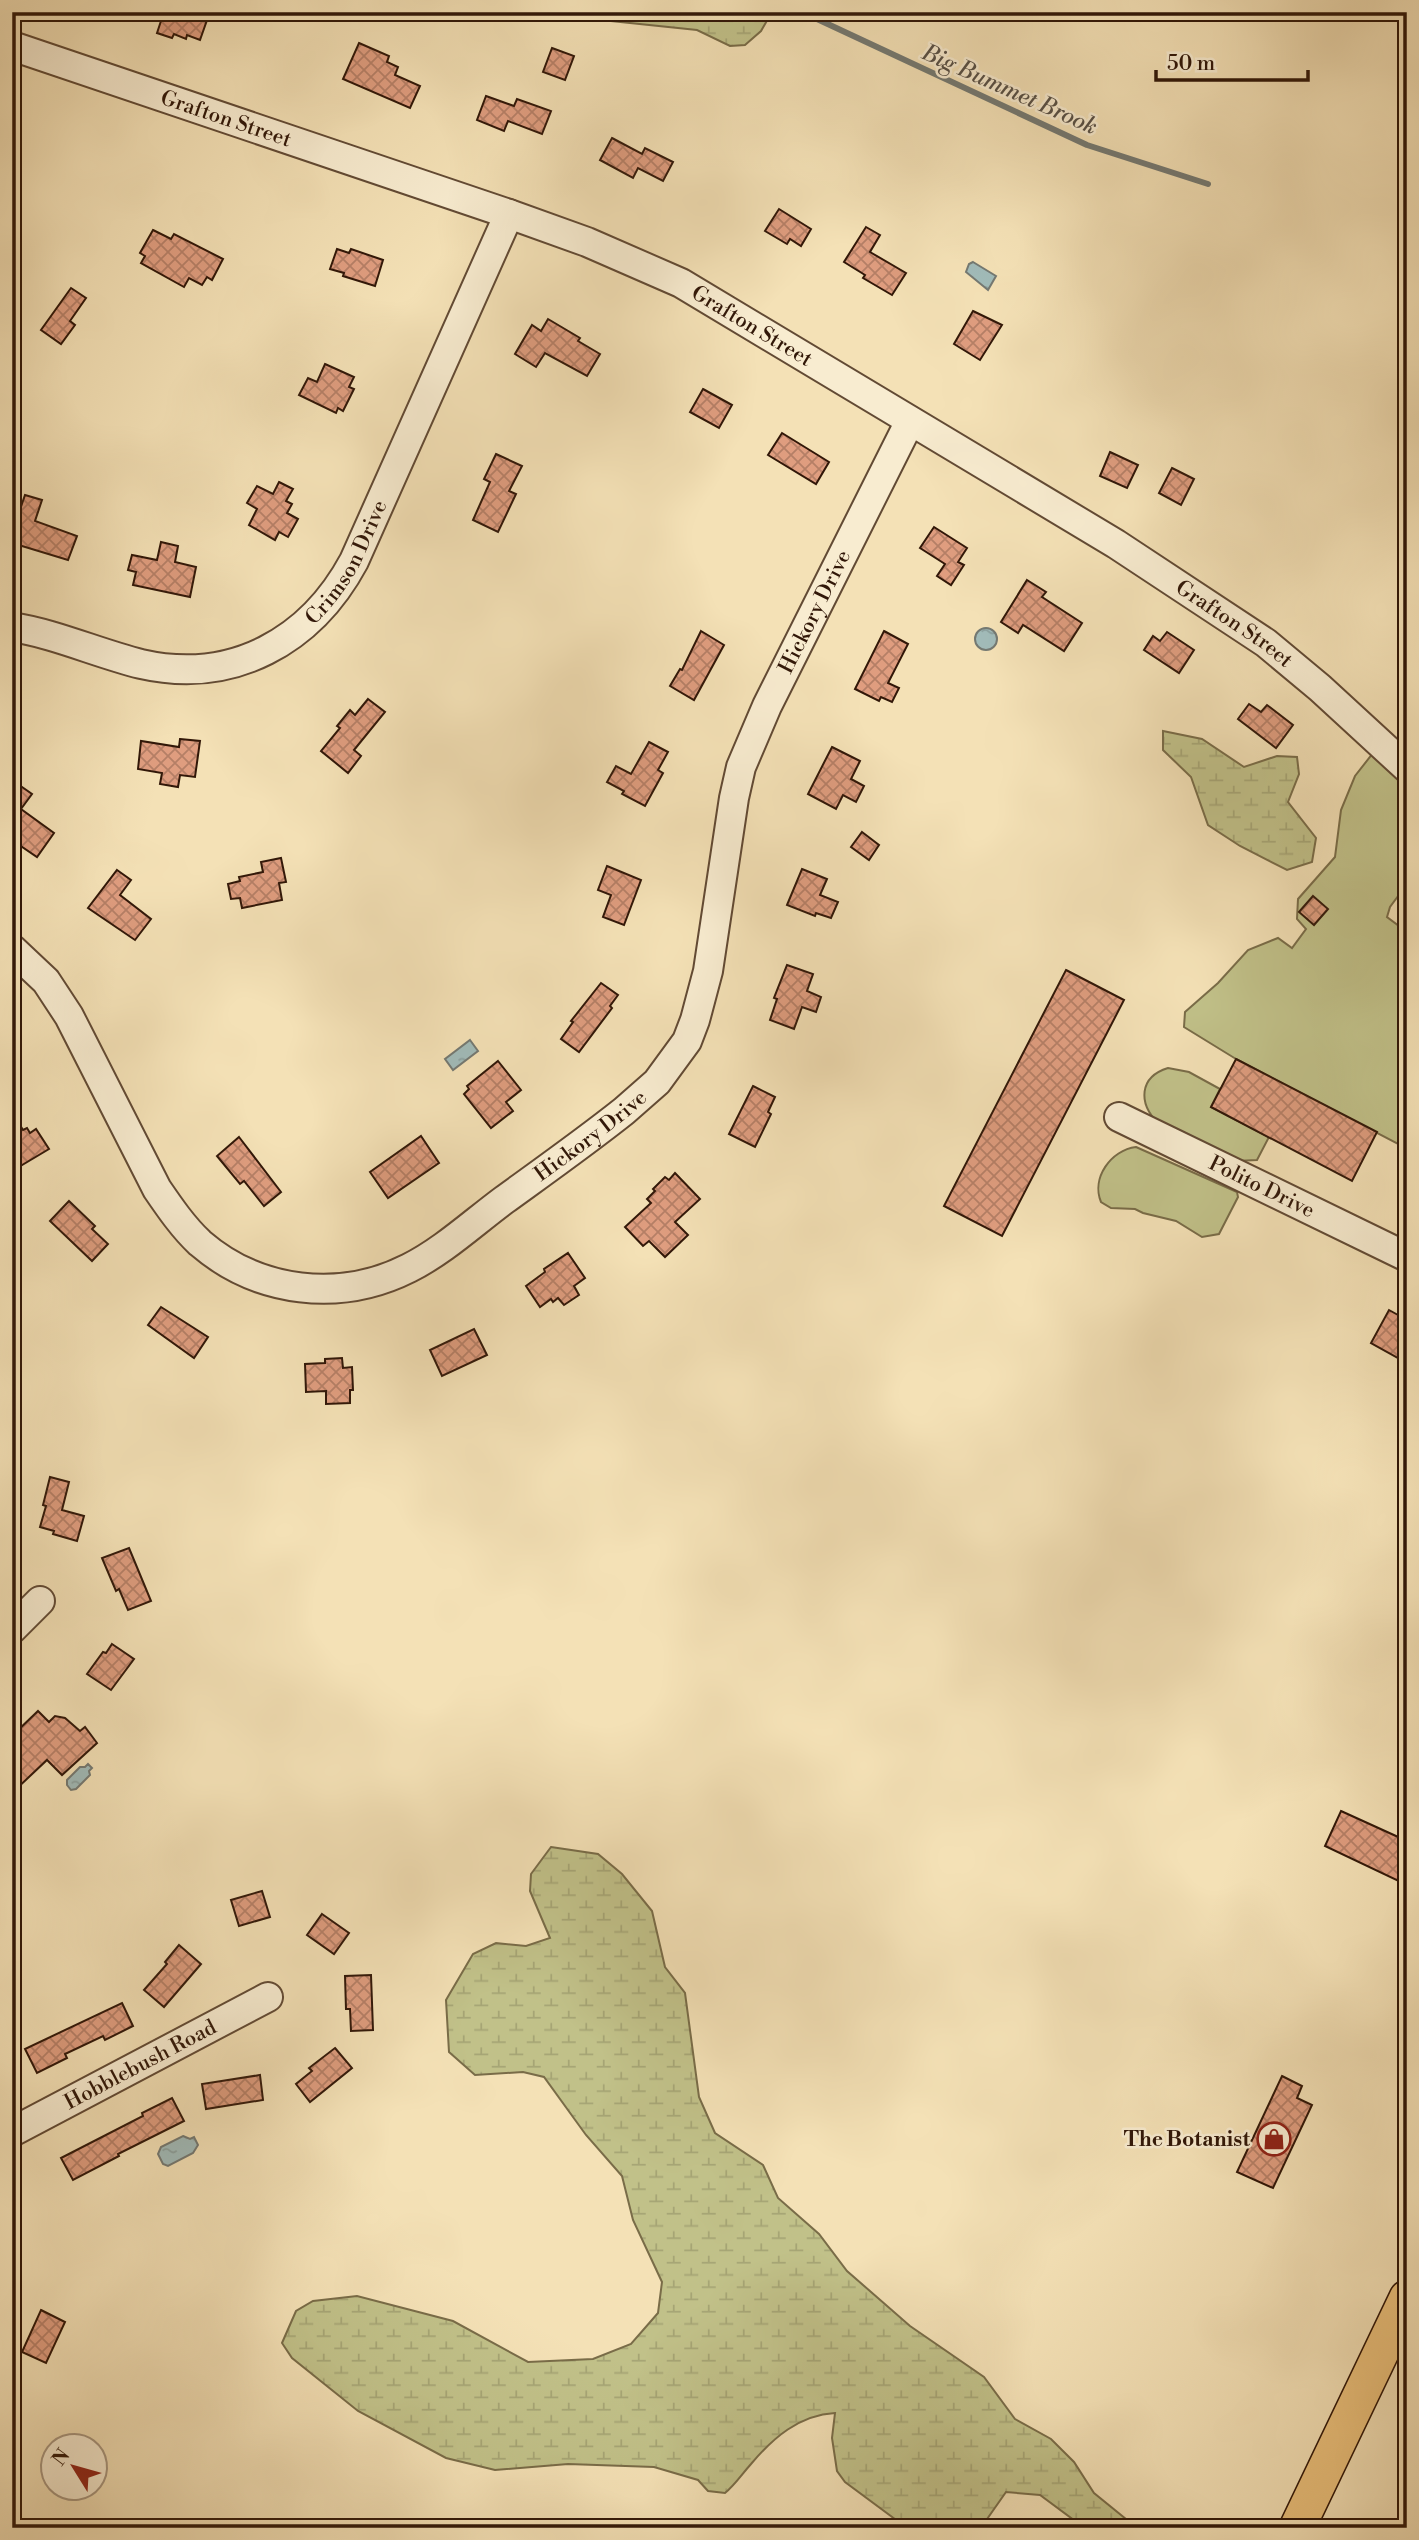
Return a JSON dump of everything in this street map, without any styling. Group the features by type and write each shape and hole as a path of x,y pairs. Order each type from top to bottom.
{"main road":[{"path":"1297,2528 1407,2298"}],"street":[{"name":"Grafton Street","path":"12,46 509,214 587,242 681,283 1125,550 1256,636 1303,672 1407,768"},
{"name":"Crimson Drive","path":"12,627 37,631 139,663 183,669 206,668 252,657 274,647 303,626 329,601 354,561 509,214"},
{"name":"Hickory Drive","path":"12,949 46,981 69,1016 163,1198 183,1225 216,1255 234,1267 276,1284 320,1289 366,1284 411,1267 624,1111 657,1082 687,1041 708,971 741,767 773,694 910,421"},
{"name":"Polito Drive","path":"1119,1117 1407,1257"},
{"path":"12,1629 40,1601"},
{"name":"Hobblebush Road","path":"12,2132 268,1997"}],"green space":[{"path":"596,12 772,12 761,31 745,45 730,46 697,30 611,21"},
{"path":"1163,731 1202,739 1244,767 1277,756 1297,757 1299,774 1288,802 1316,838 1312,862 1287,870 1240,846 1208,825 1191,777 1163,750"},
{"path":"1373,753 1407,784 1407,884 1390,907 1387,917 1407,932 1407,1134 1400,1145 1236,1059 1184,1027 1185,1012 1218,983 1248,950 1278,938 1292,948 1306,929 1297,919 1298,899 1335,857 1341,810 1355,776"},
{"path":"1168,1068 1189,1072 1220,1089 1211,1107 1269,1137 1257,1160 1236,1161 1158,1123 1147,1107 1145,1091 1151,1078"},
{"path":"1136,1147 1237,1192 1238,1197 1219,1234 1202,1237 1176,1221 1135,1209 1111,1208 1101,1202 1099,1184 1105,1167 1119,1153"},
{"path":"551,1847 598,1854 622,1874 652,1911 665,1967 685,1993 699,2097 715,2133 763,2165 778,2198 819,2234 847,2271 910,2326 984,2377 1015,2419 1051,2439 1074,2462 1094,2493 1137,2528 1078,2528 1075,2521 1040,2495 1006,2492 985,2522 989,2528 907,2528 845,2482 837,2471 832,2438 835,2413 798,2423 778,2437 759,2454 725,2493 708,2491 698,2480 654,2467 568,2464 495,2470 446,2458 358,2411 292,2358 282,2343 296,2311 313,2301 357,2296 453,2321 528,2362 593,2359 631,2344 658,2313 662,2282 633,2220 622,2176 586,2135 544,2077 523,2072 475,2075 449,2052 446,2000 473,1954 496,1943 526,1946 550,1938 530,1891 531,1874"}],"water":[{"path":"973,262 996,276 988,290 966,272 969,264"},
{"path":"986,628 994,631 997,639 994,647 986,650 978,647 975,639 978,631"},
{"path":"470,1040 478,1051 453,1070 445,1059"},
{"path":"88,1764 92,1768 90,1775 76,1789 71,1790 67,1780 80,1767"},
{"path":"183,2136 190,2139 194,2137 198,2145 193,2153 168,2166 163,2164 158,2154 161,2147"}],"building":[{"path":"164,12 184,12 207,20 200,40 187,35 186,39 174,34 172,38 157,33"},
{"path":"359,43 389,56 387,62 398,67 395,75 420,86 410,108 343,79"},
{"path":"552,48 574,56 565,80 543,72"},
{"path":"486,96 514,106 517,99 551,111 542,134 508,121 504,131 477,120"},
{"path":"612,138 642,154 645,148 673,162 663,181 638,168 633,178 600,160"},
{"path":"779,209 811,229 801,246 790,239 787,244 765,231"},
{"path":"866,227 880,235 870,252 906,273 892,295 863,278 865,275 844,262"},
{"path":"153,230 171,239 174,234 223,259 212,280 207,277 202,285 189,278 184,287 141,263 145,256 140,253"},
{"path":"337,249 349,253 351,249 383,260 375,286 330,269"},
{"path":"71,288 86,298 70,321 75,325 61,344 41,330"},
{"path":"973,311 1002,325 980,360 954,344"},
{"path":"548,319 580,338 578,341 600,354 587,376 545,353 536,367 515,354 532,325 541,331"},
{"path":"325,364 354,377 349,387 354,389 343,411 338,408 336,413 299,395 308,378 317,382"},
{"path":"703,389 732,405 719,428 690,412"},
{"path":"782,433 829,462 816,484 768,455"},
{"path":"1110,452 1138,465 1127,488 1100,476"},
{"path":"496,454 522,466 509,491 516,494 498,532 473,520 490,482 484,479"},
{"path":"1172,468 1194,479 1181,505 1159,493"},
{"path":"279,482 293,489 286,501 292,504 287,513 298,519 288,537 279,532 275,540 249,525 257,509 247,503 257,486 273,494"},
{"path":"25,495 42,500 35,521 77,536 68,560 12,543 12,533"},
{"path":"934,527 967,548 958,562 964,565 951,585 937,576 945,564 920,548"},
{"path":"161,542 178,546 175,562 196,567 190,597 133,585 136,572 128,570 132,555 157,560"},
{"path":"1027,580 1046,592 1042,597 1082,623 1064,651 1023,625 1018,633 1001,622"},
{"path":"701,631 724,645 694,700 670,686 680,669 682,670"},
{"path":"884,631 908,644 888,683 899,688 892,702 881,697 879,701 855,689"},
{"path":"1167,632 1194,650 1179,673 1144,650 1153,636 1160,641"},
{"path":"368,699 385,712 354,750 361,756 348,773 321,751 340,728 337,726 350,710 355,715"},
{"path":"1249,704 1261,712 1267,705 1293,725 1276,748 1238,719"},
{"path":"180,739 200,741 195,777 180,775 178,787 160,784 162,773 138,769 141,741 179,747"},
{"path":"649,742 668,752 658,770 663,773 645,806 622,794 624,791 607,782 616,766 631,774"},
{"path":"832,747 860,761 851,779 864,786 856,802 843,795 836,809 808,794"},
{"path":"12,780 32,794 21,809 54,833 37,857 12,840"},
{"path":"862,832 879,845 869,860 851,847"},
{"path":"281,858 286,882 279,883 282,900 242,908 240,898 231,899 228,884 240,881 239,877 263,872 261,862"},
{"path":"607,866 641,880 624,925 603,917 611,895 598,890"},
{"path":"802,869 827,879 820,895 838,902 831,918 816,913 815,916 787,905"},
{"path":"117,870 131,880 120,895 151,919 135,940 88,908"},
{"path":"1313,896 1328,909 1314,925 1299,912"},
{"path":"787,965 813,974 807,991 821,997 816,1012 802,1007 794,1029 770,1020 777,999 774,998"},
{"path":"1066,970 1124,1000 1002,1236 944,1206"},
{"path":"601,983 618,995 610,1006 612,1008 579,1052 561,1039 573,1022 571,1021"},
{"path":"1236,1059 1377,1132 1352,1181 1211,1107"},
{"path":"498,1061 521,1090 506,1102 513,1111 491,1128 464,1094 469,1089 467,1086"},
{"path":"753,1086 775,1097 768,1112 771,1114 755,1147 729,1134"},
{"path":"12,1112 23,1130 27,1128 30,1133 36,1129 49,1149 12,1171"},
{"path":"421,1136 439,1163 388,1198 370,1172"},
{"path":"239,1137 281,1192 264,1206 244,1181 240,1184 217,1156"},
{"path":"675,1173 700,1199 675,1222 688,1235 665,1257 649,1241 643,1246 625,1227 651,1203 647,1199 655,1191 653,1189 665,1177 669,1180"},
{"path":"69,1201 95,1226 92,1229 108,1244 92,1261 50,1221"},
{"path":"568,1253 585,1278 574,1286 579,1295 564,1305 558,1298 553,1302 551,1299 540,1307 526,1286 545,1272 544,1269"},
{"path":"161,1307 208,1337 194,1358 148,1325"},
{"path":"1389,1310 1407,1320 1407,1363 1371,1343"},
{"path":"474,1329 487,1355 442,1376 430,1350"},
{"path":"342,1358 343,1368 352,1367 353,1390 350,1390 350,1403 326,1404 326,1391 306,1392 305,1364 325,1363 325,1359"},
{"path":"50,1477 69,1482 62,1510 84,1516 77,1541 40,1527"},
{"path":"129,1548 151,1601 128,1610 119,1589 116,1591 102,1558"},
{"path":"112,1644 134,1659 111,1690 87,1674"},
{"path":"38,1711 49,1722 55,1716 65,1718 80,1731 85,1727 97,1743 62,1775 47,1760 12,1793 12,1736"},
{"path":"1341,1811 1407,1841 1407,1885 1325,1846"},
{"path":"262,1891 270,1917 239,1926 231,1900"},
{"path":"322,1914 349,1933 334,1954 307,1935"},
{"path":"179,1945 201,1964 164,2007 144,1990 167,1964 165,1962"},
{"path":"371,1975 373,2030 351,2031 350,2009 346,2009 345,1976"},
{"path":"122,2003 133,2026 105,2040 103,2036 65,2054 67,2058 37,2073 25,2049"},
{"path":"335,2048 352,2068 310,2102 296,2084 312,2071 309,2068"},
{"path":"260,2075 263,2100 206,2109 202,2084"},
{"name":"The Botanist","path":"1282,2076 1302,2086 1297,2098 1312,2105 1273,2188 1237,2172"},
{"path":"172,2098 184,2121 73,2180 61,2158"},
{"path":"41,2310 65,2322 46,2363 22,2352"}],"waterway":[{"name":"Big Bummet Brook","path":"802,12 1087,145 1208,184"}],"place":[{"name":"The Botanist","path":"1274,2139"}]}
